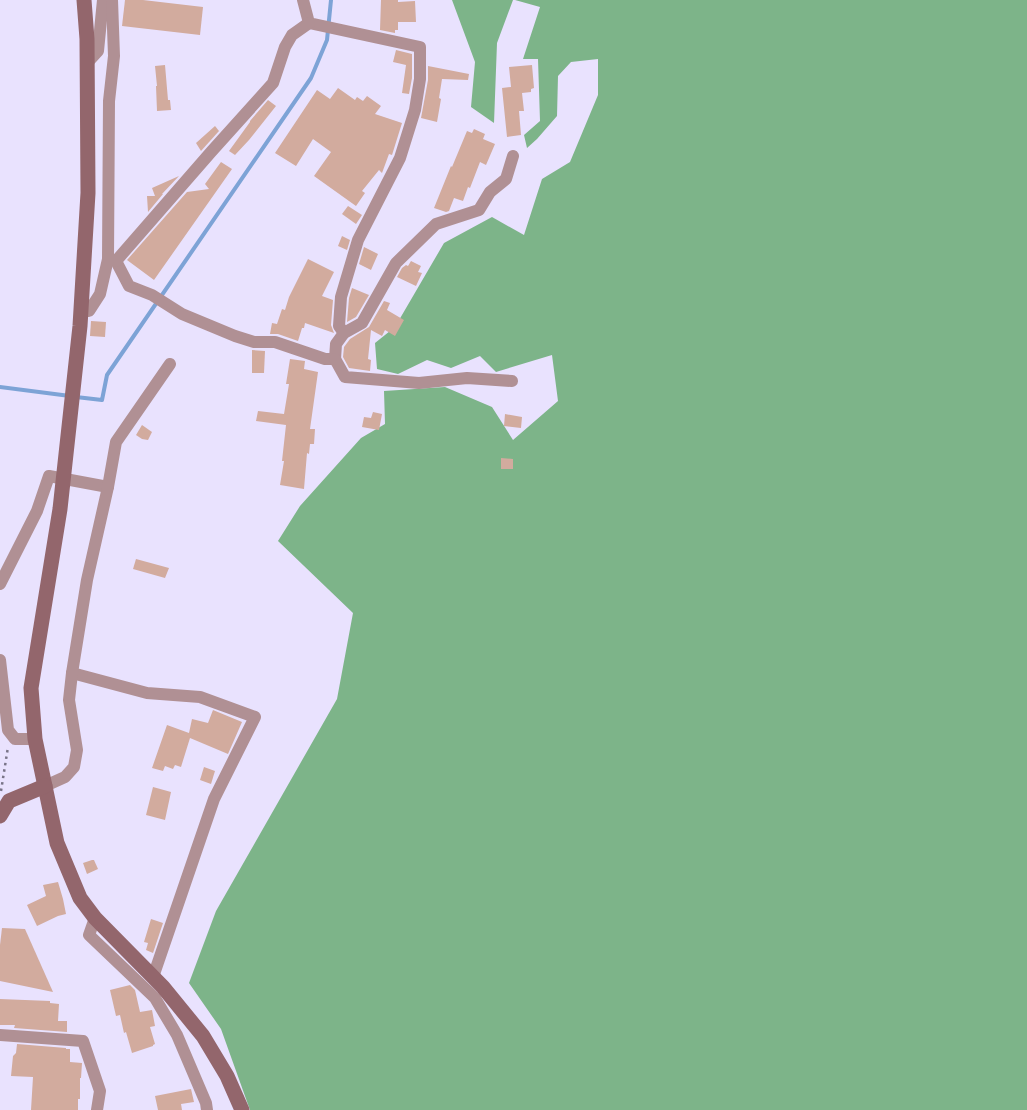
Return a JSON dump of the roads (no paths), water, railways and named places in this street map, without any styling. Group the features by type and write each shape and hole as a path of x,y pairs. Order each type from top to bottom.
{"street":[{"path":"84,0 87,38 88,193 81,311 64,479 31,688 34,739 57,843 80,898 95,918 163,987 203,1036 226,1076 242,1110"},
{"path":"87,63 98,51 103,0"},
{"path":"81,311 89,311 100,294 112,260 109,101 114,56 112,0"},
{"path":"303,0 314,24"},
{"path":"112,260 273,84 285,47 292,35 314,24 420,48 420,79 415,110 400,158 358,240 341,297 339,326 344,332"},
{"path":"512,381 467,378 419,383 345,377 335,359 336,344 344,332 362,323 396,263 436,224 479,210 490,192 506,179 514,156"},
{"path":"112,260 129,286 152,295 182,314 254,342 275,342 325,359 335,359"},
{"path":"0,816 9,801 65,777 74,767 77,750 69,700 72,673 87,580 116,442 170,364"},
{"path":"0,584 37,511 49,476 108,486"},
{"path":"0,660 8,730 15,739 34,739"},
{"path":"72,673 147,693 200,697 255,717 214,799 153,976"},
{"path":"95,918 89,935 155,998 177,1035 206,1103 207,1110"},
{"path":"0,1035 83,1041 100,1091 97,1110"}],"waterway":[{"path":"76,397 102,400 107,375 311,78 327,40 331,0"},
{"path":"0,387 70,396"}]}
